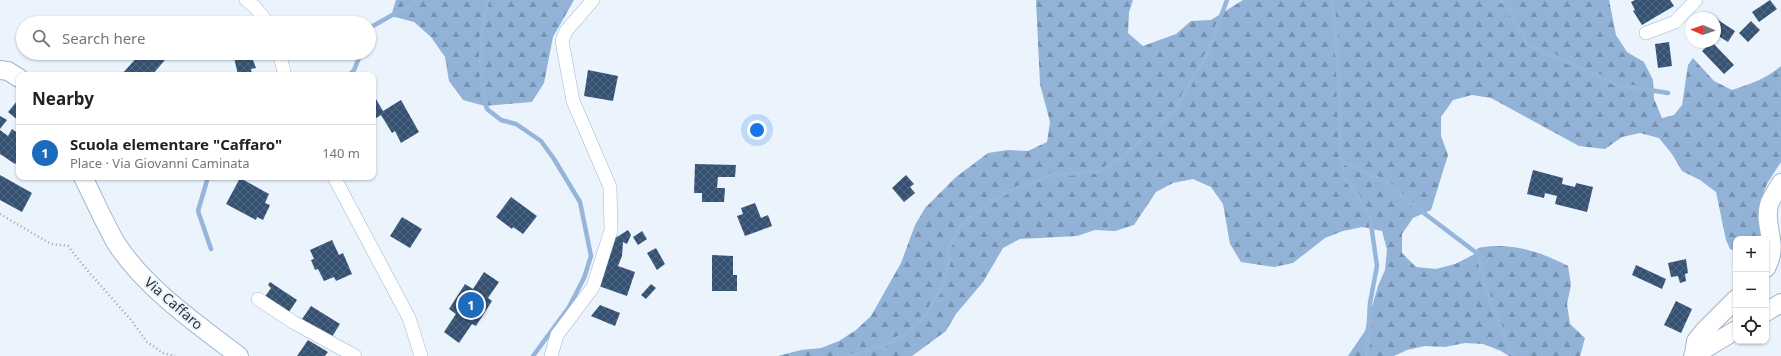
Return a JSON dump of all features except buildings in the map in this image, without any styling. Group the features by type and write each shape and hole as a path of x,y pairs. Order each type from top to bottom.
{"street":[{"path":"246,0 254,6 262,16"},
{"path":"551,356 557,335 593,287 611,230 610,188 573,101 562,41 566,31 593,0"},
{"path":"1646,33 1675,22 1696,0"},
{"path":"281,60 284,72"},
{"path":"0,70 8,70 16,76"},
{"name":"Via Caffaro","path":"85,180 117,243 147,281 203,329 240,356"},
{"path":"336,180 408,318 421,356"},
{"path":"1769,263 1773,249 1769,228 1769,205 1781,183"},
{"path":"258,299 293,322 355,356"},
{"path":"1693,356 1696,341 1733,302"},
{"path":"1769,310 1781,303"},
{"path":"1693,356 1733,332"}],"path":[{"path":"0,214 51,244 68,246 132,321 147,342 163,353 175,356"}],"green space":[{"path":"396,0 574,0 553,37 544,83 532,102 485,106 463,100 449,81 445,57 431,37 414,22 391,16"},
{"path":"1036,0 1133,0 1129,12 1128,33 1143,46 1176,34 1191,21 1211,20 1243,0 1609,0 1616,35 1627,52 1644,62 1653,80 1654,99 1662,118 1674,115 1682,105 1688,65 1693,58 1714,81 1732,90 1758,81 1781,66 1781,162 1764,191 1760,236 1733,236 1733,250 1730,249 1726,240 1716,192 1700,180 1682,171 1672,154 1659,138 1640,133 1622,137 1605,149 1579,146 1491,98 1472,95 1453,100 1441,117 1441,136 1448,155 1431,210 1413,218 1402,234 1402,253 1416,267 1436,269 1455,264 1473,255 1478,248 1501,246 1535,252 1568,266 1571,285 1567,304 1570,324 1585,338 1580,356 1509,356 1483,344 1465,343 1445,347 1425,346 1407,350 1394,356 1348,356 1365,331 1378,286 1385,270 1387,250 1382,231 1362,227 1343,231 1325,238 1293,263 1274,267 1241,262 1230,244 1223,204 1211,187 1193,179 1173,183 1156,192 1134,225 1115,231 1095,230 1077,236 1020,239 1003,248 983,282 956,314 946,331 912,356 778,356 801,350 821,348 839,341 856,330 871,316 901,263 915,225 925,208 956,177 988,153 1008,150 1028,151 1047,142 1050,122 1040,84"}],"waterway":[{"path":"376,24 419,0"},
{"path":"487,0 482,29 481,63 483,96 487,109 501,120 516,124 541,141 554,159 580,202 591,256 584,278 569,307 533,356"},
{"path":"850,356 884,345 908,333 927,314 940,290 949,261 948,248 959,229 973,213 1005,193 1051,175 1102,171 1124,155 1175,110 1207,54 1227,0"},
{"path":"1332,0 1338,61 1341,161 1343,175 1351,185 1370,217 1377,266 1370,303 1367,356"},
{"path":"1498,0 1506,3 1527,44 1619,85 1668,93"},
{"path":"352,72 358,60"},
{"path":"1341,161 1388,183 1404,198 1478,254 1488,294 1506,342 1514,356"},
{"path":"207,180 198,211 211,249"}],"place":[{"name":"Scuola elementare \"Caffaro\"","path":"471,305"}]}
